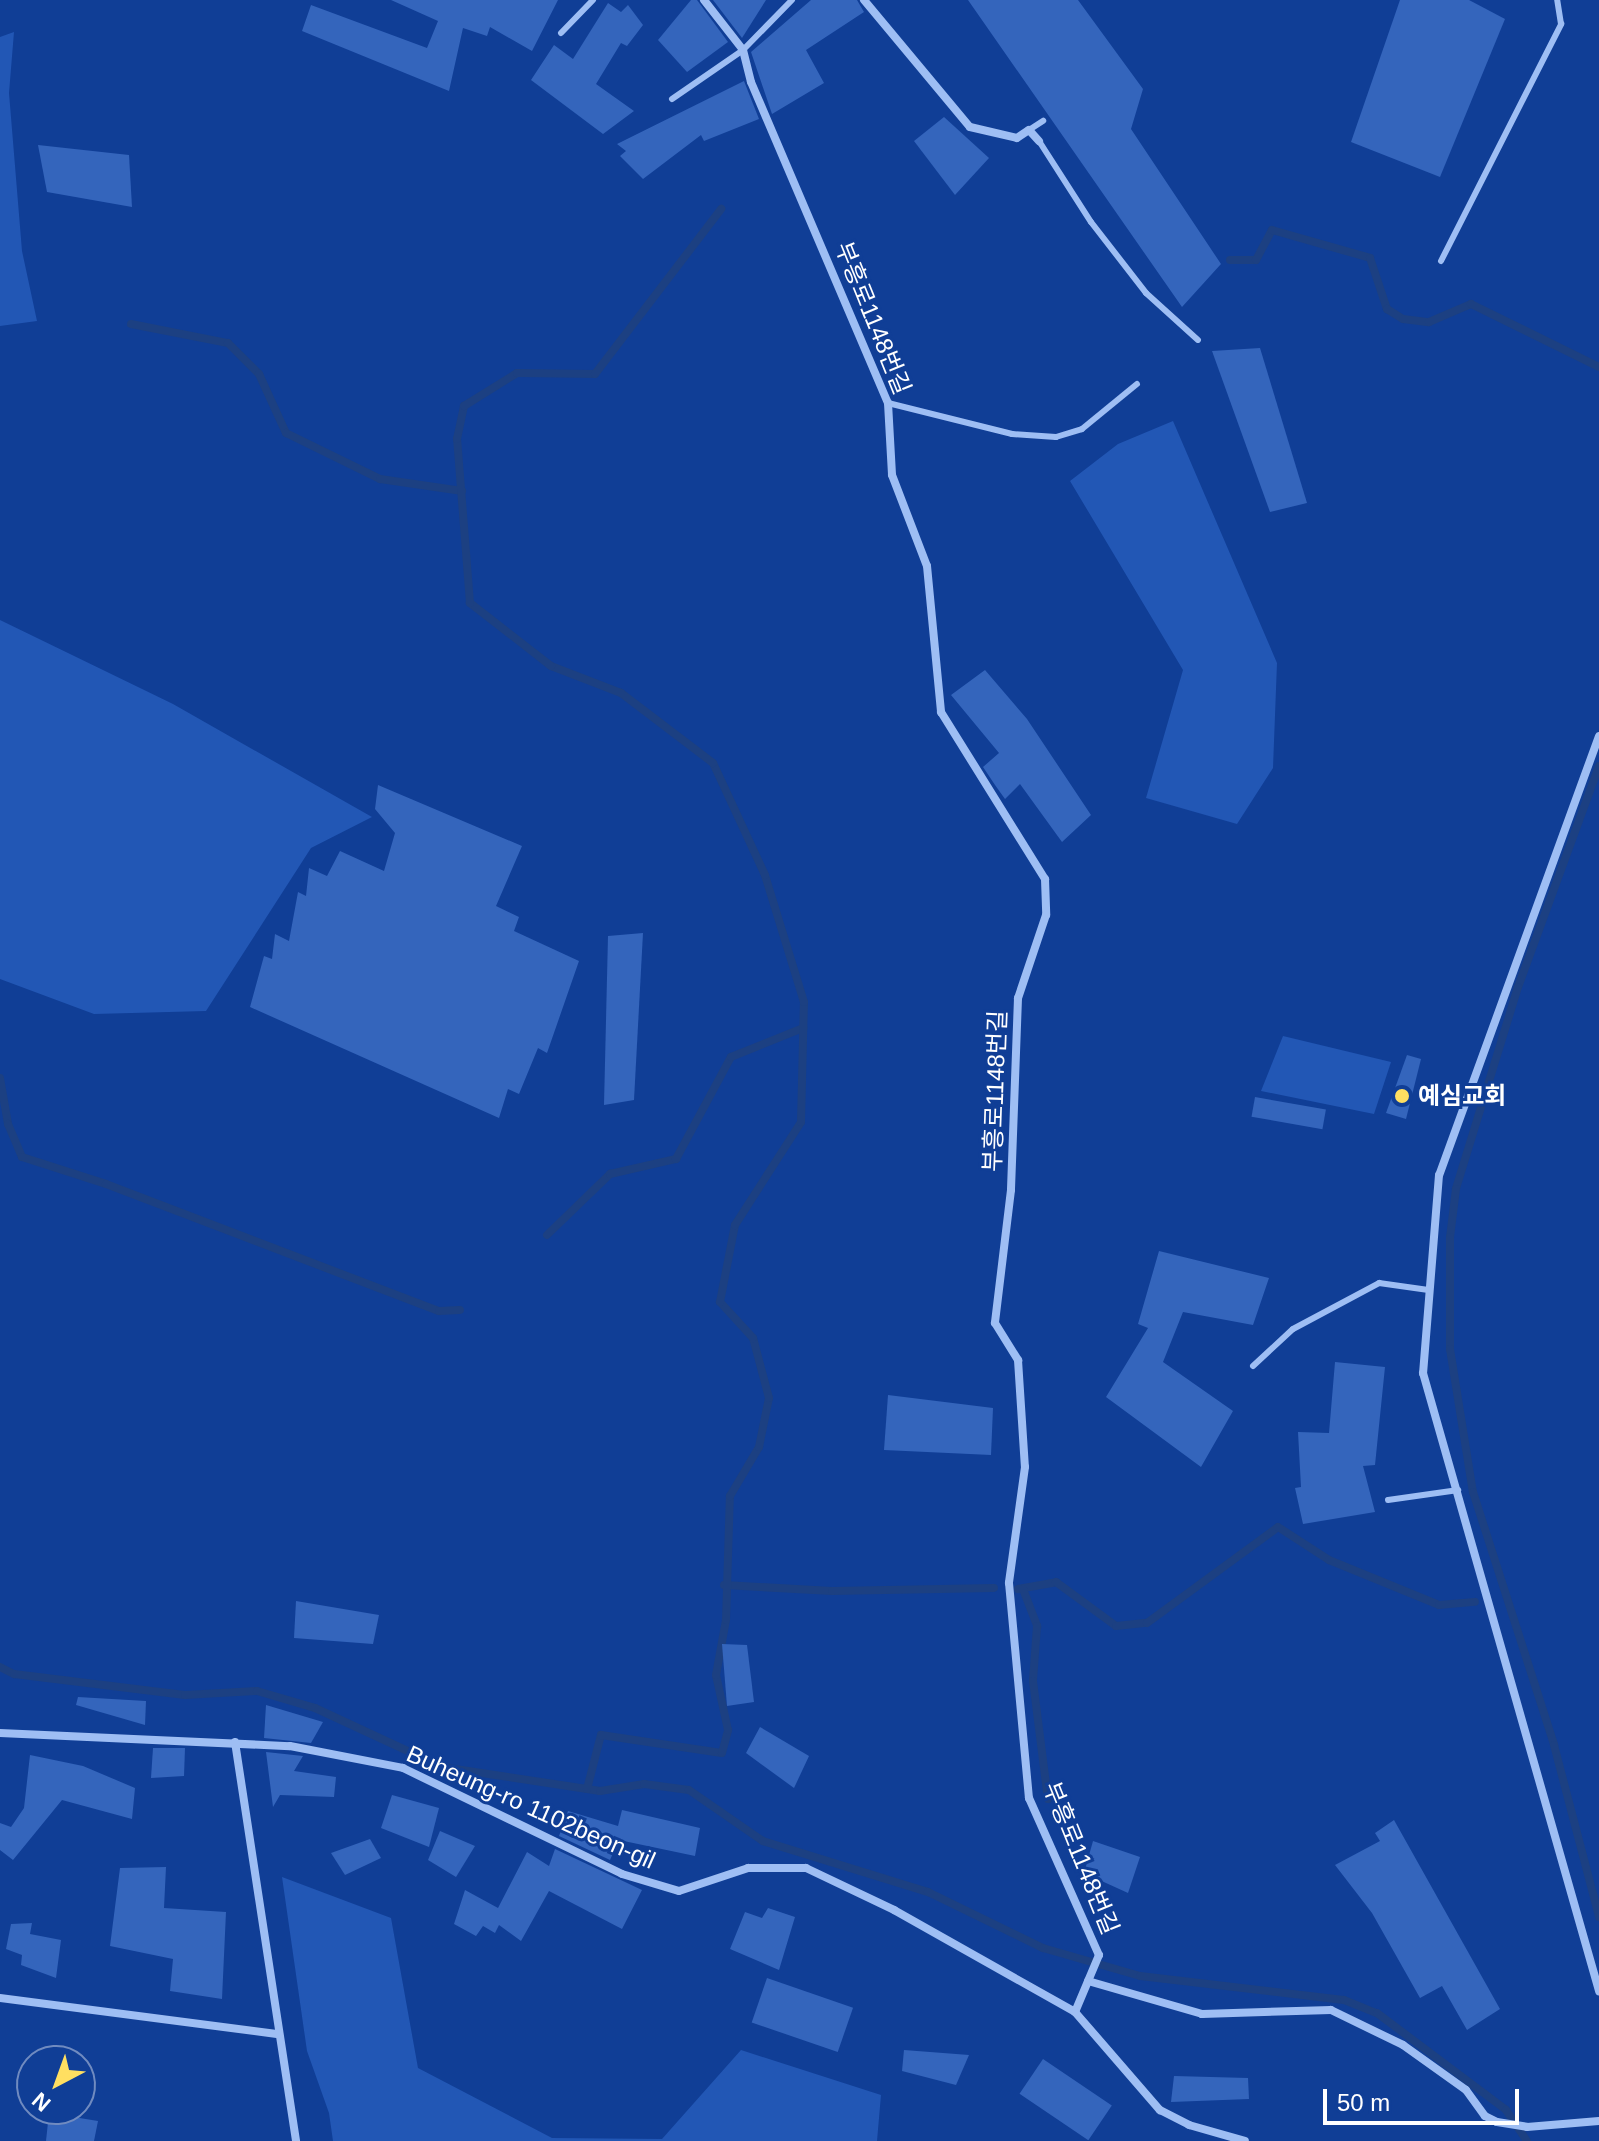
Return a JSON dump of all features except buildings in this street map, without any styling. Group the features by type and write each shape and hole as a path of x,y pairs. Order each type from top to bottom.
{"street":[{"name":"부흥로1148번길","path":"704,0 743,50 751,82 888,403 892,475 927,566 941,712 1045,879 1046,915 1018,998 1011,1190 995,1323 1018,1360 1025,1467 1009,1583 1029,1798 1099,1955 1088,1981"},
{"path":"864,0 970,127 1017,138 1029,130 1039,141"},
{"path":"1599,736 1439,1175 1423,1373 1599,1991"},
{"name":"Buheung-ro 1102beon-gil","path":"0,1733 290,1746 403,1768 622,1874 679,1891 748,1868 806,1868 894,1910 1075,2012 1160,2110 1189,2125 1245,2141"},
{"path":"235,1742 296,2141"},
{"path":"1075,2012 1088,1981 1202,2014 1331,2010 1403,2045 1466,2090 1485,2116 1497,2122 1527,2127 1599,2121"},
{"path":"0,1998 279,2034"}],"lane":[{"path":"561,33 593,0"},
{"path":"672,99 743,50 792,0"},
{"path":"1441,261 1561,24 1557,0"},
{"path":"1029,130 1043,121"},
{"path":"1039,141 1091,222 1146,293 1198,340"},
{"path":"888,403 1012,434 1056,437 1082,429 1137,384"},
{"path":"1253,1366 1293,1329 1379,1283 1429,1290"},
{"path":"1388,1500 1458,1490"}],"shaded area":[{"path":"14,32 9,93 22,251 37,321 0,326 0,37"},
{"path":"1173,421 1277,663 1273,768 1237,824 1146,798 1183,670 1070,481 1118,444"},
{"path":"0,620 173,704 372,817 311,848 206,1011 94,1014 0,979"},
{"path":"1283,1036 1391,1062 1374,1114 1261,1091"},
{"path":"282,1877 391,1918 418,2068 552,2138 662,2139 741,2050 881,2095 877,2141 333,2141 329,2113 307,2051"}],"waterway":[{"path":"587,1789 601,1735 722,1753 728,1730 716,1675 726,1620 730,1496 759,1447 769,1398 753,1338 720,1302 735,1225 801,1122 804,1002 765,875 713,763 621,693 551,666 470,603 457,439 464,406 517,373 595,374 721,209"},
{"path":"1230,260 1256,260 1272,230 1370,258 1387,309 1403,319 1429,322 1471,304 1599,367"},
{"path":"131,324 228,343 259,374 286,433 380,479 462,491"},
{"path":"1599,766 1518,987 1456,1189 1450,1237 1450,1349 1473,1492 1554,1745 1599,1917"},
{"path":"547,1235 610,1174 676,1159 731,1057 803,1028"},
{"path":"0,1078 8,1124 22,1157 106,1184 439,1311 460,1310"},
{"path":"1018,1589 1056,1582 1116,1626 1147,1623 1278,1527 1329,1560 1439,1605 1475,1602"},
{"path":"724,1585 832,1591 994,1588"},
{"path":"1023,1589 1037,1626 1033,1681 1048,1799"},
{"path":"0,1667 14,1674 185,1695 257,1691 315,1708 442,1767 600,1791 644,1784 689,1790 763,1841 928,1892 1043,1948 1140,1976 1344,2000 1377,2013 1506,2110 1527,2141"}],"place":[{"name":"예심교회","path":"1402,1096"}]}
